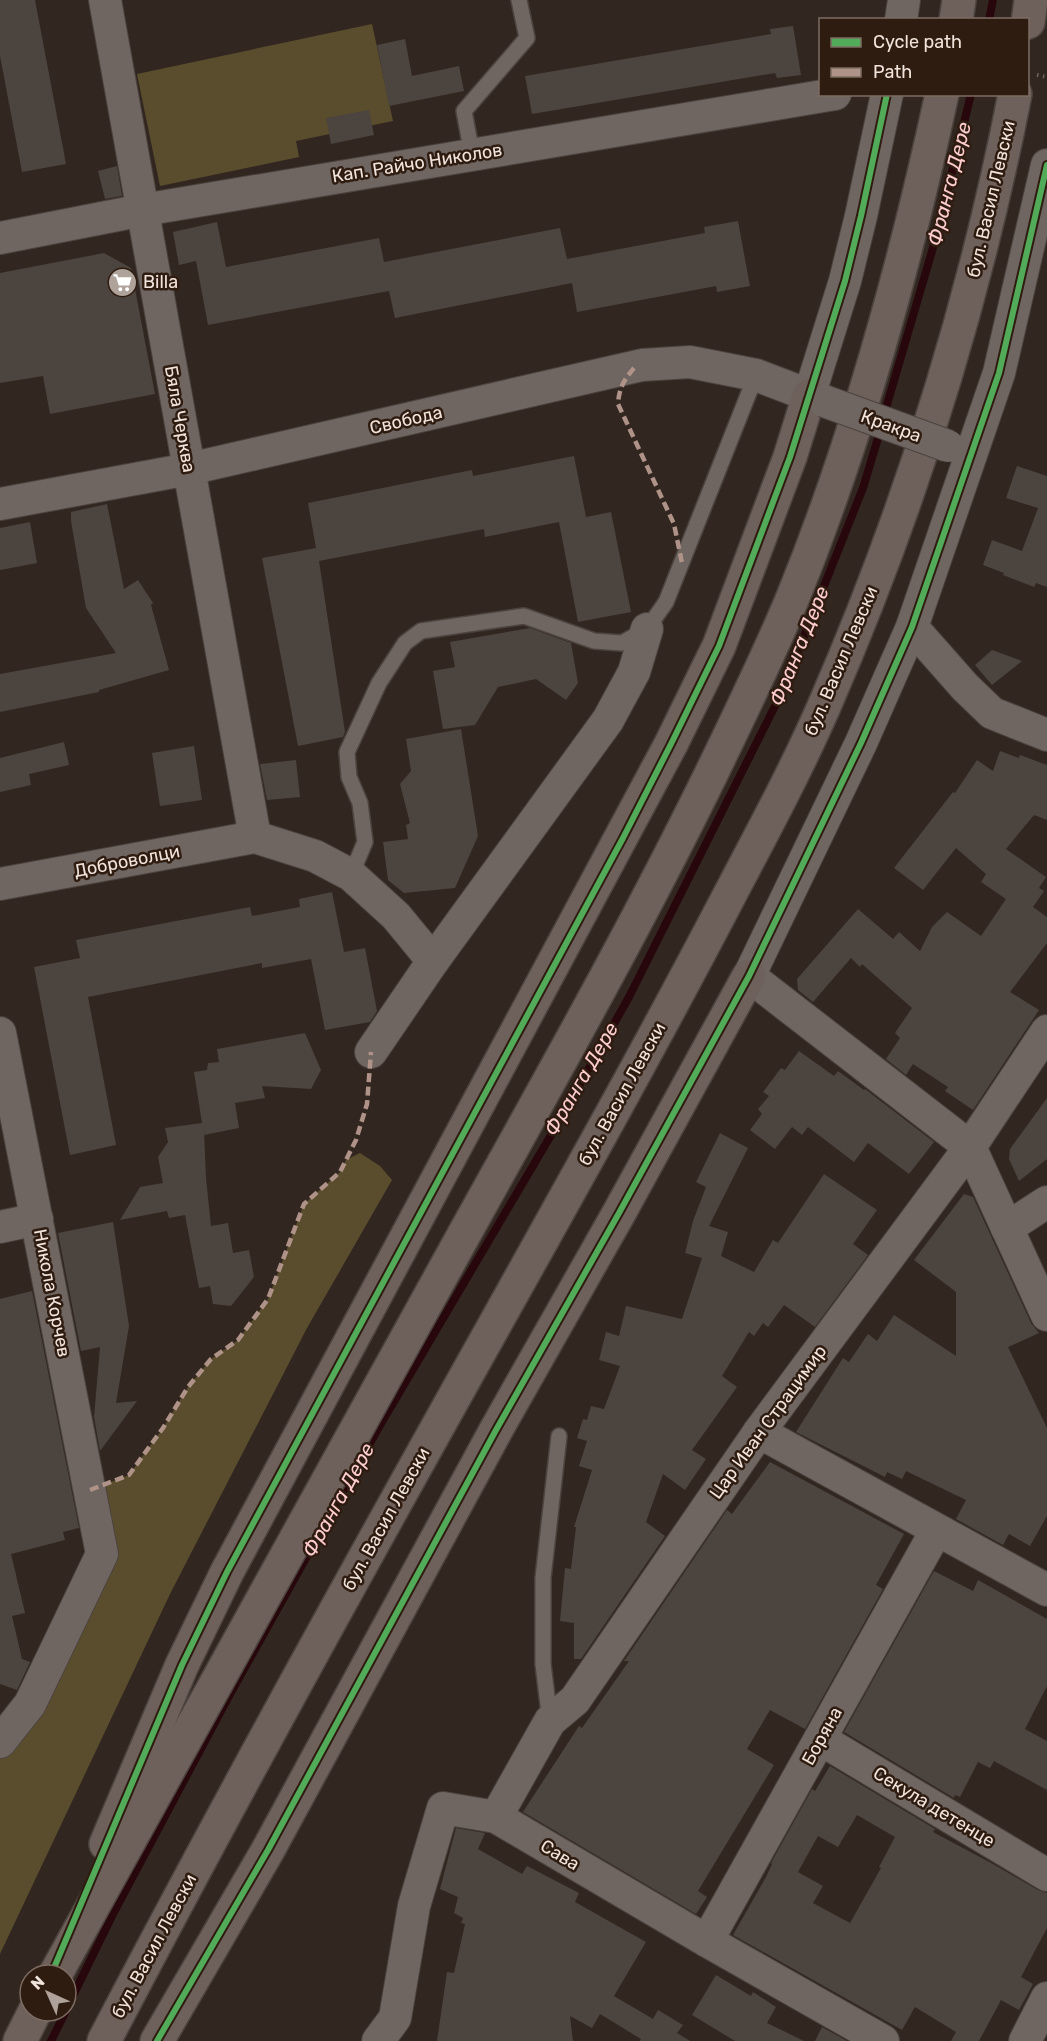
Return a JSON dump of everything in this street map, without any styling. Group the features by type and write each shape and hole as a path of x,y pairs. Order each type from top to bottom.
{"highway":[{"path":"956,18 959,0"},
{"path":"1029,18 1031,0"},
{"path":"62,1963 596,999 682,834 756,681 798,585 840,471 882,339 917,212 942,96"},
{"name":"бул. Васил Левски","path":"104,2041 180,1894 351,1580 626,1089 764,829 823,709 870,596 945,375 978,261 1002,164 1024,96"},
{"path":"56,1963 182,1665 227,1572 617,849 714,656 790,458 817,398"},
{"path":"157,2041 273,1840 496,1430 620,1213 749,976"},
{"path":"20,2041 29,2023"}],"street":[{"name":"Бяла Черква","path":"105,0 255,837"},
{"path":"900,18 903,0"},
{"name":"Кап. Райчо Николов","path":"0,238 143,210 823,96"},
{"path":"817,398 866,195 887,96"},
{"path":"1047,165 999,373 960,451 912,627 861,743 749,976 970,1147 1047,1315"},
{"name":"Свобода","path":"0,504 189,469 642,365 690,362 756,375 817,398"},
{"name":"Кракра","path":"817,398 960,451"},
{"path":"912,627 954,675 992,713 1047,735"},
{"path":"371,1052 433,961 608,720 634,672 647,629"},
{"path":"255,837 315,856 351,875 396,916 433,961"},
{"name":"Доброволци","path":"0,885 255,837"},
{"name":"Цар Иван Страцимир","path":"496,1817 550,1721 575,1700 759,1432 970,1147 1047,1031"},
{"name":"Никола Корчев","path":"0,1034 102,1554 30,1704 0,1742"},
{"path":"1006,1228 1047,1202"},
{"path":"0,1227 37,1219"},
{"path":"759,1432 1047,1590"},
{"name":"Боряна","path":"707,1941 936,1531"},
{"name":"Секула детенце","path":"820,1739 1047,1875"},
{"name":"Сава","path":"378,2041 395,2018 414,1906 442,1808 496,1817 883,2041"},
{"path":"1025,2041 1047,1998"}],"lane":[{"path":"472,154 464,111 526,38 519,0"},
{"path":"351,875 365,842 360,803 349,777 347,752 379,682 405,643 421,631 524,616 594,641 622,643 647,629 666,602 756,375"},
{"path":"550,1721 543,1664 543,1578 560,1436"}],"path":[{"path":"1029,84 1047,76"}],"shaded area":[{"path":"372,24 393,121 296,141 299,157 160,186 137,74"},
{"path":"360,1153 380,1166 392,1180 307,1328 170,1594 0,1954 0,1742 102,1554 90,1490 129,1475 163,1428 188,1387 211,1359 238,1340 268,1299 304,1204 340,1172 346,1160"}],"building":[{"path":"0,0 35,0 66,164 22,172 0,56"},
{"path":"793,26 801,75 777,78 775,73 532,114 525,76 771,34 770,29"},
{"path":"405,39 412,76 459,66 464,91 389,106 377,45"},
{"path":"369,110 374,135 331,144 326,118"},
{"path":"117,166 122,196 105,199 98,171"},
{"path":"738,221 750,286 717,292 716,286 577,312 572,283 395,318 389,291 208,325 196,261 179,265 173,232 217,222 226,267 379,238 384,262 560,228 567,259 705,233 704,227"},
{"path":"104,253 131,268 155,394 50,414 43,376 0,383 0,273"},
{"path":"574,456 586,517 611,512 631,612 578,622 559,522 485,537 484,529 319,561 345,732 343,737 298,746 262,558 316,548 308,503 472,470 473,476"},
{"path":"1017,466 1047,476 1047,587 1036,583 1034,587 983,565 992,540 1022,551 1038,508 1006,498"},
{"path":"107,504 124,589 138,580 153,603 151,605 169,670 99,690 99,692 0,712 0,674 116,653 86,608 71,521 71,512"},
{"path":"30,522 37,563 0,570 0,528"},
{"path":"530,628 571,643 578,683 566,700 536,679 498,687 475,725 443,729 433,671 455,667 450,642"},
{"path":"992,650 1022,661 992,685 975,665"},
{"path":"461,729 478,836 455,888 404,893 388,880 383,842 408,839 406,825 410,823 400,784 411,771 406,739"},
{"path":"64,742 69,765 29,774 31,785 0,792 0,758"},
{"path":"194,746 202,800 160,806 152,753"},
{"path":"1000,751 1019,758 1020,755 1047,765 1047,820 1034,815 1006,849 1046,877 1039,888 1044,891 1033,907 1047,917 1047,943 1010,992 1039,1010 973,1110 945,1091 948,1087 913,1064 906,1075 886,1059 900,1038 895,1033 912,1008 862,964 860,967 851,958 813,1002 798,990 797,979 858,909 893,939 899,932 920,951 932,927 947,912 981,936 1006,899 981,882 986,874 956,848 923,890 894,868 953,792 955,793 977,760 993,771"},
{"path":"296,760 300,797 267,800 260,764"},
{"path":"332,892 344,952 365,948 377,1011 370,1022 325,1030 311,959 262,968 262,963 88,997 116,1145 70,1155 34,967 80,958 76,940 250,907 252,916 300,907 299,899"},
{"path":"305,1033 321,1070 311,1089 262,1086 265,1098 235,1103 239,1128 204,1135 211,1226 228,1223 233,1253 249,1250 254,1277 231,1306 213,1304 210,1286 199,1288 185,1215 169,1218 167,1211 120,1220 140,1187 163,1183 158,1157 168,1142 165,1128 202,1123 194,1072 207,1070 208,1063 219,1062 217,1049"},
{"path":"799,1051 834,1076 838,1071 865,1089 934,1142 909,1174 868,1143 854,1162 808,1127 802,1135 792,1127 775,1149 750,1130 762,1114 758,1109 769,1096 763,1092 781,1068 785,1070"},
{"path":"1047,1098 1047,1159 1019,1181 1009,1159 1010,1149"},
{"path":"720,1133 748,1148 709,1226 728,1232 721,1256 754,1272 773,1240 778,1243 824,1174 877,1210 853,1244 868,1255 815,1327 784,1305 768,1327 763,1323 754,1336 749,1332 722,1376 737,1387 692,1450 706,1459 685,1490 663,1474 646,1522 665,1536 581,1659 574,1659 574,1623 560,1621 565,1568 571,1569 576,1527 574,1527 592,1470 579,1466 587,1441 577,1438 583,1419 587,1420 591,1406 604,1409 620,1366 599,1360 606,1332 619,1336 626,1306 682,1319 702,1258 685,1253 693,1221 706,1187 696,1182"},
{"path":"964,1194 973,1197 1031,1323 1039,1333 1008,1347 1047,1428 1047,1516 1030,1546 1009,1534 1003,1545 956,1519 966,1500 906,1471 902,1479 887,1472 885,1477 796,1432 843,1358 849,1362 868,1334 877,1341 894,1315 956,1356 956,1292 914,1260"},
{"path":"113,1222 129,1326 116,1403 137,1401 100,1451 94,1417 100,1347 81,1351 58,1233"},
{"path":"32,1291 79,1528 63,1532 65,1540 11,1554 25,1613 12,1616 22,1659 30,1662 17,1690 0,1684 0,1299"},
{"path":"770,1462 904,1534 876,1585 883,1589 805,1729 770,1710 747,1749 774,1765 698,1891 707,1897 696,1914 523,1812 579,1726 582,1728 629,1661 624,1661 727,1510 732,1514"},
{"path":"934,1571 973,1591 978,1580 1047,1619 1047,1686 1025,1729 1047,1741 1047,1790 994,1761 990,1768 978,1762 960,1797 955,1795 954,1798 844,1732"},
{"path":"830,1766 935,1829 933,1832 1047,1893 1047,1928 1021,1977 1033,1984 1019,2010 1001,2000 979,2041 951,2041 956,2032 915,2007 902,2030 733,1935 812,1789 815,1791","holes":["857,1815 895,1837 879,1867 881,1868 850,1923 813,1903 823,1886 798,1872 818,1836 838,1847"]},
{"path":"456,1828 485,1833 478,1849 522,1874 527,1866 579,1893 575,1902 646,1942 614,1996 653,2019 658,2010 683,2025 677,2033 690,2041 640,2041 641,2039 600,2014 592,2028 570,2016 573,2041 437,2041 447,1972 454,1973 465,1924 461,1923 463,1918 454,1913 458,1897 440,1889"},
{"path":"716,1975 751,1996 753,1992 776,2007 767,2023 804,2041 735,2041 692,2015"},
{"path":"822,2027 847,2041 815,2041"}],"waterway":[{"name":"Франга Дере","path":"989,18 993,0"},
{"name":"Франга Дере","path":"884,415 937,234 971,96"},
{"name":"Франга Дере","path":"78,1986 114,1912 229,1696 379,1427 557,1125 629,997 781,694 863,488 881,428"},
{"name":"Франга Дере","path":"51,2041 60,2023"}],"marked path":[{"path":"634,368 627,376 618,404 674,524 682,563"},
{"path":"90,1490 129,1475 163,1428 188,1387 211,1359 238,1340 268,1299 304,1204 340,1172 356,1140 367,1104 371,1052"}],"cycle path":[{"path":"56,1963 182,1665 227,1572 623,838 719,646 790,457 845,281 887,96"},
{"path":"157,2041 268,1850 496,1430 619,1213 749,976 861,743 912,627 999,373 1047,165"}],"place":[{"name":"Billa","path":"122,282"}]}
